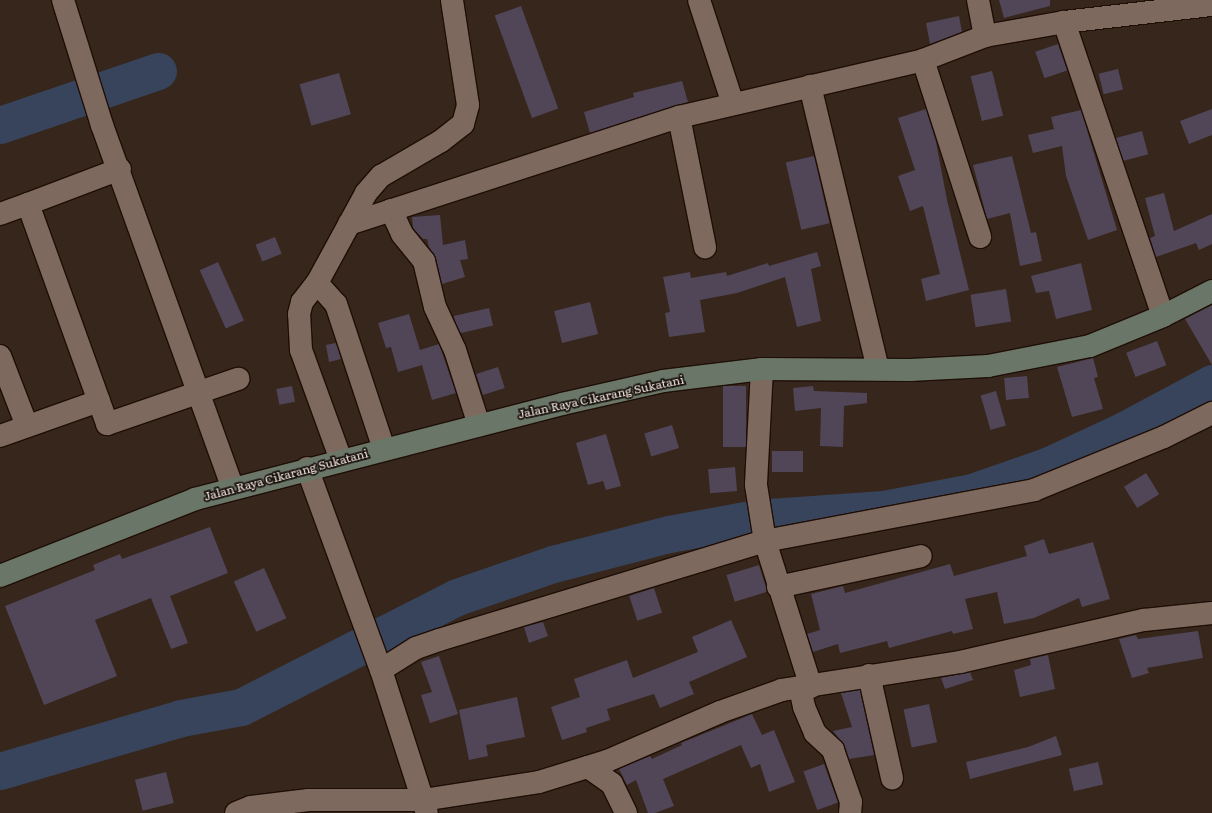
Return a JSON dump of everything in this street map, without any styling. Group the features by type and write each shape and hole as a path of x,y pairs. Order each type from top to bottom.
{"main road":[{"name":"Jalan Raya Cikarang Sukatani","path":"0,576 195,499 307,468 663,381 762,369 878,369 988,366 1033,359 1090,346 1163,316 1212,291"}],"street":[{"path":"63,0 102,125 120,169 233,488"},
{"path":"699,0 733,104"},
{"path":"978,0 985,36"},
{"path":"341,460 301,350 299,314 302,302 317,283 366,193 381,176 441,141 463,124 468,104 457,2"},
{"path":"349,224 679,117 923,60 985,36 1064,22 1212,5"},
{"path":"1064,22 1163,316"},
{"path":"923,60 980,237"},
{"path":"810,86 878,369"},
{"path":"679,117 705,247"},
{"path":"0,214 120,169"},
{"path":"28,204 108,424 238,379"},
{"path":"391,210 402,234 424,261 435,307 455,350 479,425"},
{"path":"317,283 336,304 384,449"},
{"path":"0,356 27,426"},
{"path":"762,369 756,485 764,537 806,687 804,707 815,733 833,750 851,802 850,813"},
{"path":"0,436 99,401"},
{"path":"380,667 416,648 439,640 764,537 1034,490 1164,437 1212,413"},
{"path":"307,468 380,667 425,806"},
{"path":"778,587 921,556"},
{"path":"236,813 251,807 309,800 392,807 425,806 539,782 588,767 720,712 782,690 869,675 960,662 1144,620 1212,612"},
{"path":"869,675 892,778"},
{"path":"588,767 612,784 626,813"}],"building":[{"path":"999,0 1050,0 1050,6 1004,18"},
{"path":"521,6 558,108 532,118 495,16"},
{"path":"959,16 962,32 930,44 926,23"},
{"path":"1058,44 1067,70 1044,78 1035,52"},
{"path":"1118,69 1123,89 1104,94 1099,74"},
{"path":"992,71 1003,116 982,121 971,76"},
{"path":"339,73 351,114 311,126 300,84"},
{"path":"682,81 688,102 590,133 584,112 634,97 633,93"},
{"path":"926,109 936,142 947,200 969,290 926,301 921,279 940,274 923,206 910,211 898,176 915,170 898,118"},
{"path":"1212,109 1212,135 1189,144 1180,121"},
{"path":"1081,110 1117,230 1088,240 1066,176 1062,146 1033,153 1028,135 1054,129 1051,117"},
{"path":"1142,131 1148,154 1122,161 1116,138"},
{"path":"814,156 830,223 801,230 786,163"},
{"path":"1012,156 1031,233 1036,232 1042,261 1020,266 1010,213 987,219 973,165"},
{"path":"1164,193 1174,231 1212,214 1212,244 1199,250 1196,243 1156,257 1150,238 1155,236 1145,198"},
{"path":"440,215 443,245 465,240 468,259 460,260 465,277 442,284 436,258 429,247 427,239 423,239 413,228 412,217"},
{"path":"275,237 282,254 262,262 256,245"},
{"path":"817,252 821,266 811,269 821,321 797,327 785,277 737,293 700,300 705,332 669,337 665,313 670,312 663,277 690,272 691,278 726,272 727,276 768,263 769,266"},
{"path":"218,262 244,320 226,329 200,270"},
{"path":"1081,263 1092,310 1056,319 1049,291 1036,293 1031,276"},
{"path":"1006,289 1011,322 976,327 970,295"},
{"path":"590,302 598,334 562,343 554,311"},
{"path":"1212,305 1212,365 1185,319"},
{"path":"489,308 493,326 458,334 454,316"},
{"path":"409,314 420,350 439,344 456,393 432,400 422,365 398,372 391,347 386,348 378,323"},
{"path":"1157,341 1166,365 1136,377 1126,353"},
{"path":"336,343 341,359 329,362 326,345"},
{"path":"1093,358 1098,377 1094,378 1103,409 1072,417 1057,367"},
{"path":"498,367 505,388 483,395 476,374"},
{"path":"1027,376 1029,398 1006,400 1004,378"},
{"path":"292,386 295,402 279,405 276,389"},
{"path":"723,386 746,386 746,447 723,447"},
{"path":"813,386 814,391 867,393 867,403 844,406 843,447 820,446 821,408 795,411 793,388"},
{"path":"996,391 1006,426 991,430 981,395"},
{"path":"672,425 679,448 651,456 644,433"},
{"path":"606,434 621,486 606,490 603,481 588,485 576,443"},
{"path":"772,451 803,451 803,472 772,472"},
{"path":"735,467 737,491 710,493 708,469"},
{"path":"1146,473 1159,494 1137,508 1124,487"},
{"path":"210,527 228,573 170,596 188,643 171,649 151,598 95,620 117,676 44,705 5,606 95,570 93,565 120,554 122,559"},
{"path":"1044,539 1049,554 1093,542 1110,599 1082,607 1079,598 1034,618 1004,624 997,592 965,599 973,629 953,634 952,631 889,648 887,641 840,653 838,644 813,652 807,634 820,630 811,594 843,586 845,593 950,564 954,576 1027,556 1024,546"},
{"path":"759,565 767,592 735,602 726,575"},
{"path":"264,568 286,618 256,632 234,581"},
{"path":"654,588 662,613 637,621 629,596"},
{"path":"731,620 747,657 689,682 694,694 660,708 654,694 607,709 610,720 586,728 587,732 562,740 551,707 580,697 574,679 627,660 633,678 698,652 692,637"},
{"path":"543,622 548,636 529,643 524,627"},
{"path":"1198,631 1203,658 1147,668 1149,673 1132,678 1119,639 1136,635 1138,639"},
{"path":"1048,655 1055,689 1020,697 1014,670 1031,665 1030,659"},
{"path":"439,656 458,714 430,723 421,695 432,692 421,662"},
{"path":"970,672 973,680 945,689 941,678"},
{"path":"860,690 874,755 849,759 845,746 833,731 852,727 841,693"},
{"path":"517,697 525,737 486,745 488,756 469,760 459,710"},
{"path":"929,704 937,742 912,748 904,709"},
{"path":"752,714 762,735 774,730 795,782 769,792 760,764 751,768 741,745 663,779 674,806 655,813 648,813 636,780 627,785 619,769 650,756 652,759 682,745 681,743"},
{"path":"1056,736 1062,755 970,779 966,762 1028,747"},
{"path":"1098,762 1103,784 1074,791 1069,769"},
{"path":"824,764 838,803 817,810 803,772"},
{"path":"166,772 174,803 143,811 135,780"}],"waterway":[{"path":"0,125 158,71"},
{"path":"0,771 181,718 241,707 457,597 553,564 669,534 755,518 884,509 972,492 1049,465 1124,430 1212,383"}]}
